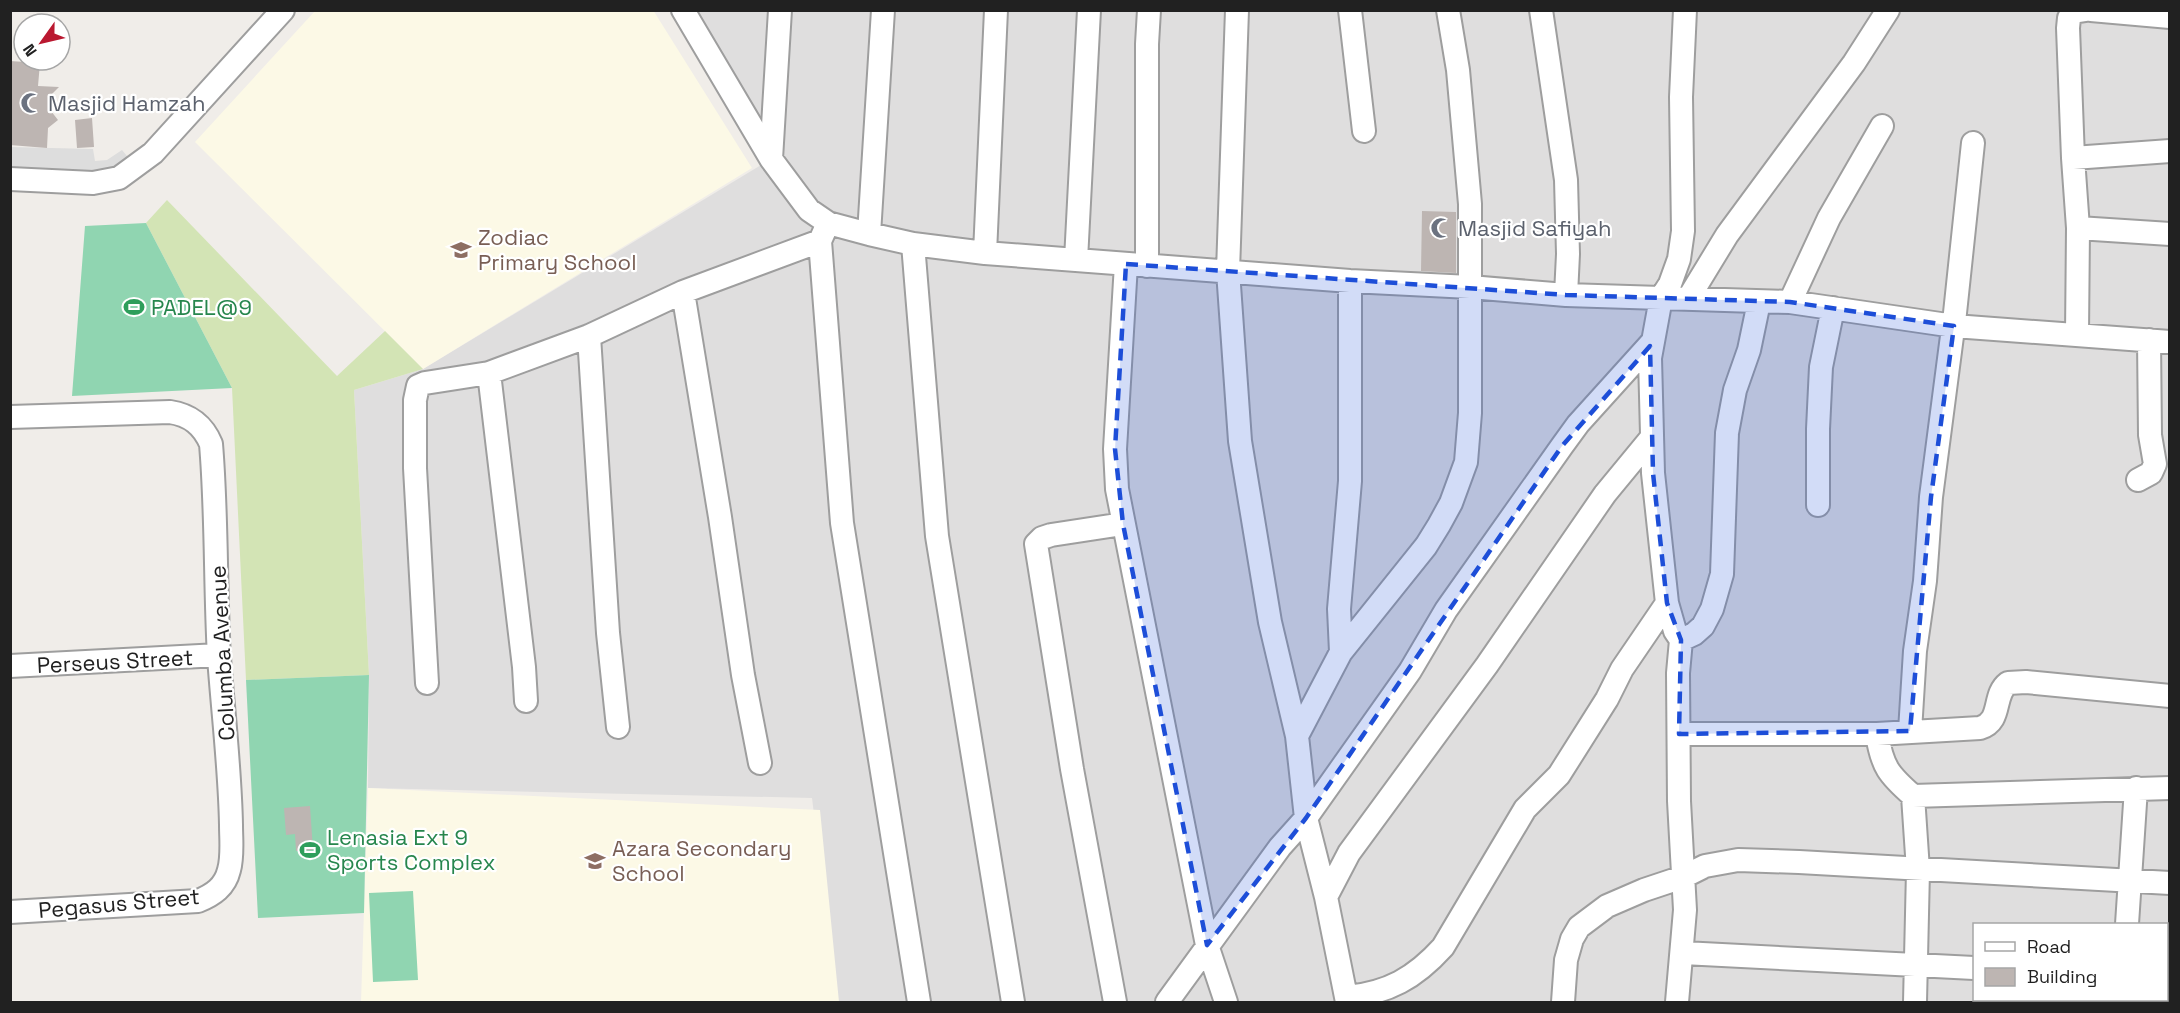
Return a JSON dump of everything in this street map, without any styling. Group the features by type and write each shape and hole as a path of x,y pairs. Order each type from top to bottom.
{"street":[{"path":"10,179 93,183 119,178 153,153 283,10"},
{"path":"683,10 771,159 824,232 842,523 919,1002"},
{"path":"771,159 780,10"},
{"path":"869,234 883,10"},
{"path":"986,253 996,10"},
{"path":"1077,260 1089,10"},
{"path":"1149,10 1137,265 1115,449 1117,489 1207,945 1226,1002"},
{"path":"1237,10 1228,271 1240,441 1270,622 1297,736 1306,818 1326,897 1347,1000 1392,987 1426,965 1443,947 1526,809 1559,775 1607,699 1622,669 1667,603"},
{"path":"1350,10 1364,131"},
{"path":"1297,736 1341,652 1426,546 1452,503 1466,462 1470,413 1470,204 1458,70 1448,10"},
{"path":"1541,10 1566,180 1569,254 1566,295"},
{"path":"1677,1002 1685,910 1679,801 1678,673 1681,640 1675,631 1667,603 1653,473 1650,358 1661,298 1670,284 1679,259 1683,231 1681,97 1685,10"},
{"path":"1688,299 1726,235 1854,63 1888,10"},
{"path":"2077,335 2078,228 2073,158 2069,18 2073,12 2086,10"},
{"path":"2091,10 2169,17"},
{"path":"1790,302 1829,218 1882,126"},
{"path":"1910,731 1915,651 1925,581 1931,496 1954,326 1973,143"},
{"path":"2073,158 2169,151"},
{"path":"2078,228 2169,234"},
{"path":"427,683 415,468 417,389 425,383 489,374 589,336 824,232 869,234 913,244 986,253 1350,281 1470,286 1566,295 1790,302 1954,326 2159,341 2160,407 2150,435 2155,464 2151,473 2138,480"},
{"path":"913,244 936,536 1013,1002"},
{"path":"1341,652 1339,609 1350,481 1350,281"},
{"path":"684,292 743,675 760,763"},
{"path":"1681,640 1694,634 1703,626 1712,609 1722,574 1727,433 1734,390 1749,350 1759,302"},
{"path":"1818,505 1821,367 1833,308"},
{"path":"589,336 608,633 618,727"},
{"path":"1167,1002 1280,848 1306,818 1410,671 1446,610 1578,424 1653,341"},
{"path":"489,374 524,667 526,701"},
{"name":"Columba Avenue","path":"10,417 170,412 183,414 199,425 208,438 212,453 219,655 231,800 230,868 223,884"},
{"path":"1326,897 1348,853 1366,826 1411,770 1487,665 1605,494 1652,437"},
{"path":"1114,1002 1072,769 1036,544 1042,538 1123,524"},
{"name":"Perseus Street","path":"10,666 219,655"},
{"path":"1679,734 1877,734 1984,727 1995,719 2002,689 2008,683 2026,682 2169,696"},
{"path":"1877,734 1887,771 1913,796 1918,870 1914,1002"},
{"path":"2127,923 2136,788"},
{"path":"1913,796 2169,788"},
{"path":"1563,1002 1566,960 1572,939 1579,927 1607,906 1644,890 1683,878 1705,866 1738,860 1799,862 2169,883"},
{"name":"Pegasus Street","path":"10,912 198,901 209,897 223,884"},
{"path":"1683,953 1973,968"}],"highlighted area":[{"path":"1126,264 1566,295 1790,302 1954,326 1931,497 1910,731 1679,734 1681,640 1667,603 1653,473 1650,346 1562,446 1306,818 1207,945 1123,524 1115,449"}],"shaded area":[{"name":"Zodiac Primary School","path":"653,10 752,168 423,369 195,142 315,11"},
{"path":"690,11 2169,11 2169,1002 837,1002 812,798 368,788 369,675 354,390 423,369 771,159"},
{"path":"10,147 93,149 95,161 107,160 122,150 131,161 96,176 11,170"},
{"name":"Azara Secondary School","path":"368,788 820,810 839,1002 361,1002"}],"green space":[{"path":"167,200 337,376 385,331 423,369 354,390 369,675 246,680 232,388 146,223"},
{"name":"PADEL@9","path":"146,223 232,388 72,396 85,226"},
{"name":"Lenasia Ext 9 Sports Complex","path":"369,675 364,913 258,918 246,680"},
{"path":"413,891 418,980 373,982 369,893"}],"building":[{"name":"Masjid Hamzah","path":"10,61 12,61 12,72 39,72 38,86 59,87 51,95 51,111 58,120 48,128 47,148 10,145"},
{"path":"92,118 94,147 77,148 75,120"},
{"name":"Masjid Safiyah","path":"1422,211 1456,212 1456,273 1421,271"},
{"path":"310,806 313,850 296,851 295,834 286,835 284,808"}],"place":[{"name":"Masjid Hamzah","path":"31,103"},
{"name":"Masjid Safiyah","path":"1441,228"},
{"name":"Zodiac Primary School","path":"461,250"},
{"name":"PADEL@9","path":"134,307"},
{"name":"Lenasia Ext 9 Sports Complex","path":"310,850"},
{"name":"Azara Secondary School","path":"595,861"}]}
